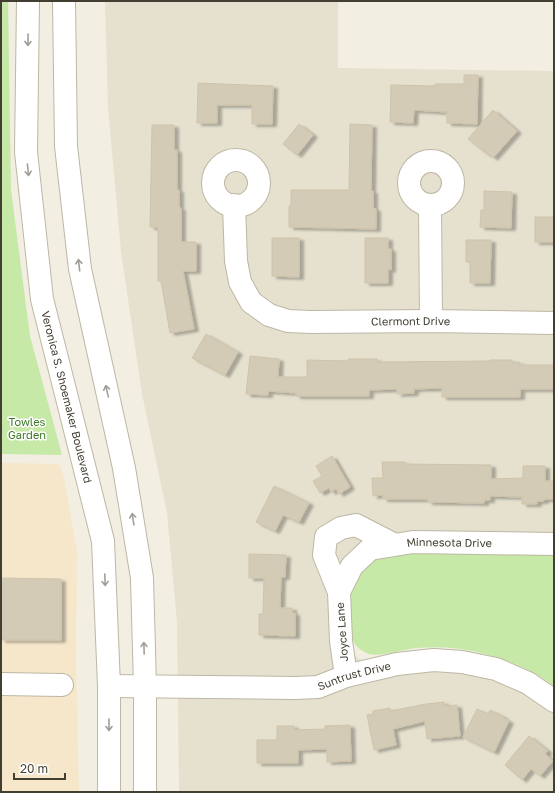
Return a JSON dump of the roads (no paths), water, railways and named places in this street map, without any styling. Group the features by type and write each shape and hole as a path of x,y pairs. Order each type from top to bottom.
{"street":[{"name":"Veronica S. Shoemaker Boulevard","path":"28,1 26,152 42,299 103,541 109,686 109,792"},
{"path":"64,1 66,146 80,269 124,468 142,578 145,687 145,792"},
{"path":"430,205 431,320"},
{"name":"Clermont Drive","path":"234,206 236,262 240,282 251,302 269,315 288,321 431,320 554,323"},
{"path":"339,592 324,555 326,537 341,528 356,526 393,544"},
{"name":"Minnesota Drive","path":"352,566 370,549 393,544 414,542 554,544"},
{"name":"Joyce Lane","path":"346,676 341,641 339,592 352,566"},
{"name":"Suntrust Drive","path":"109,686 318,687 346,676 397,664 434,660 462,662 496,670 528,683 554,701"},
{"path":"1,684 62,685"}],"park label":[{"name":"Towles Garden","path":"27,428"}]}
